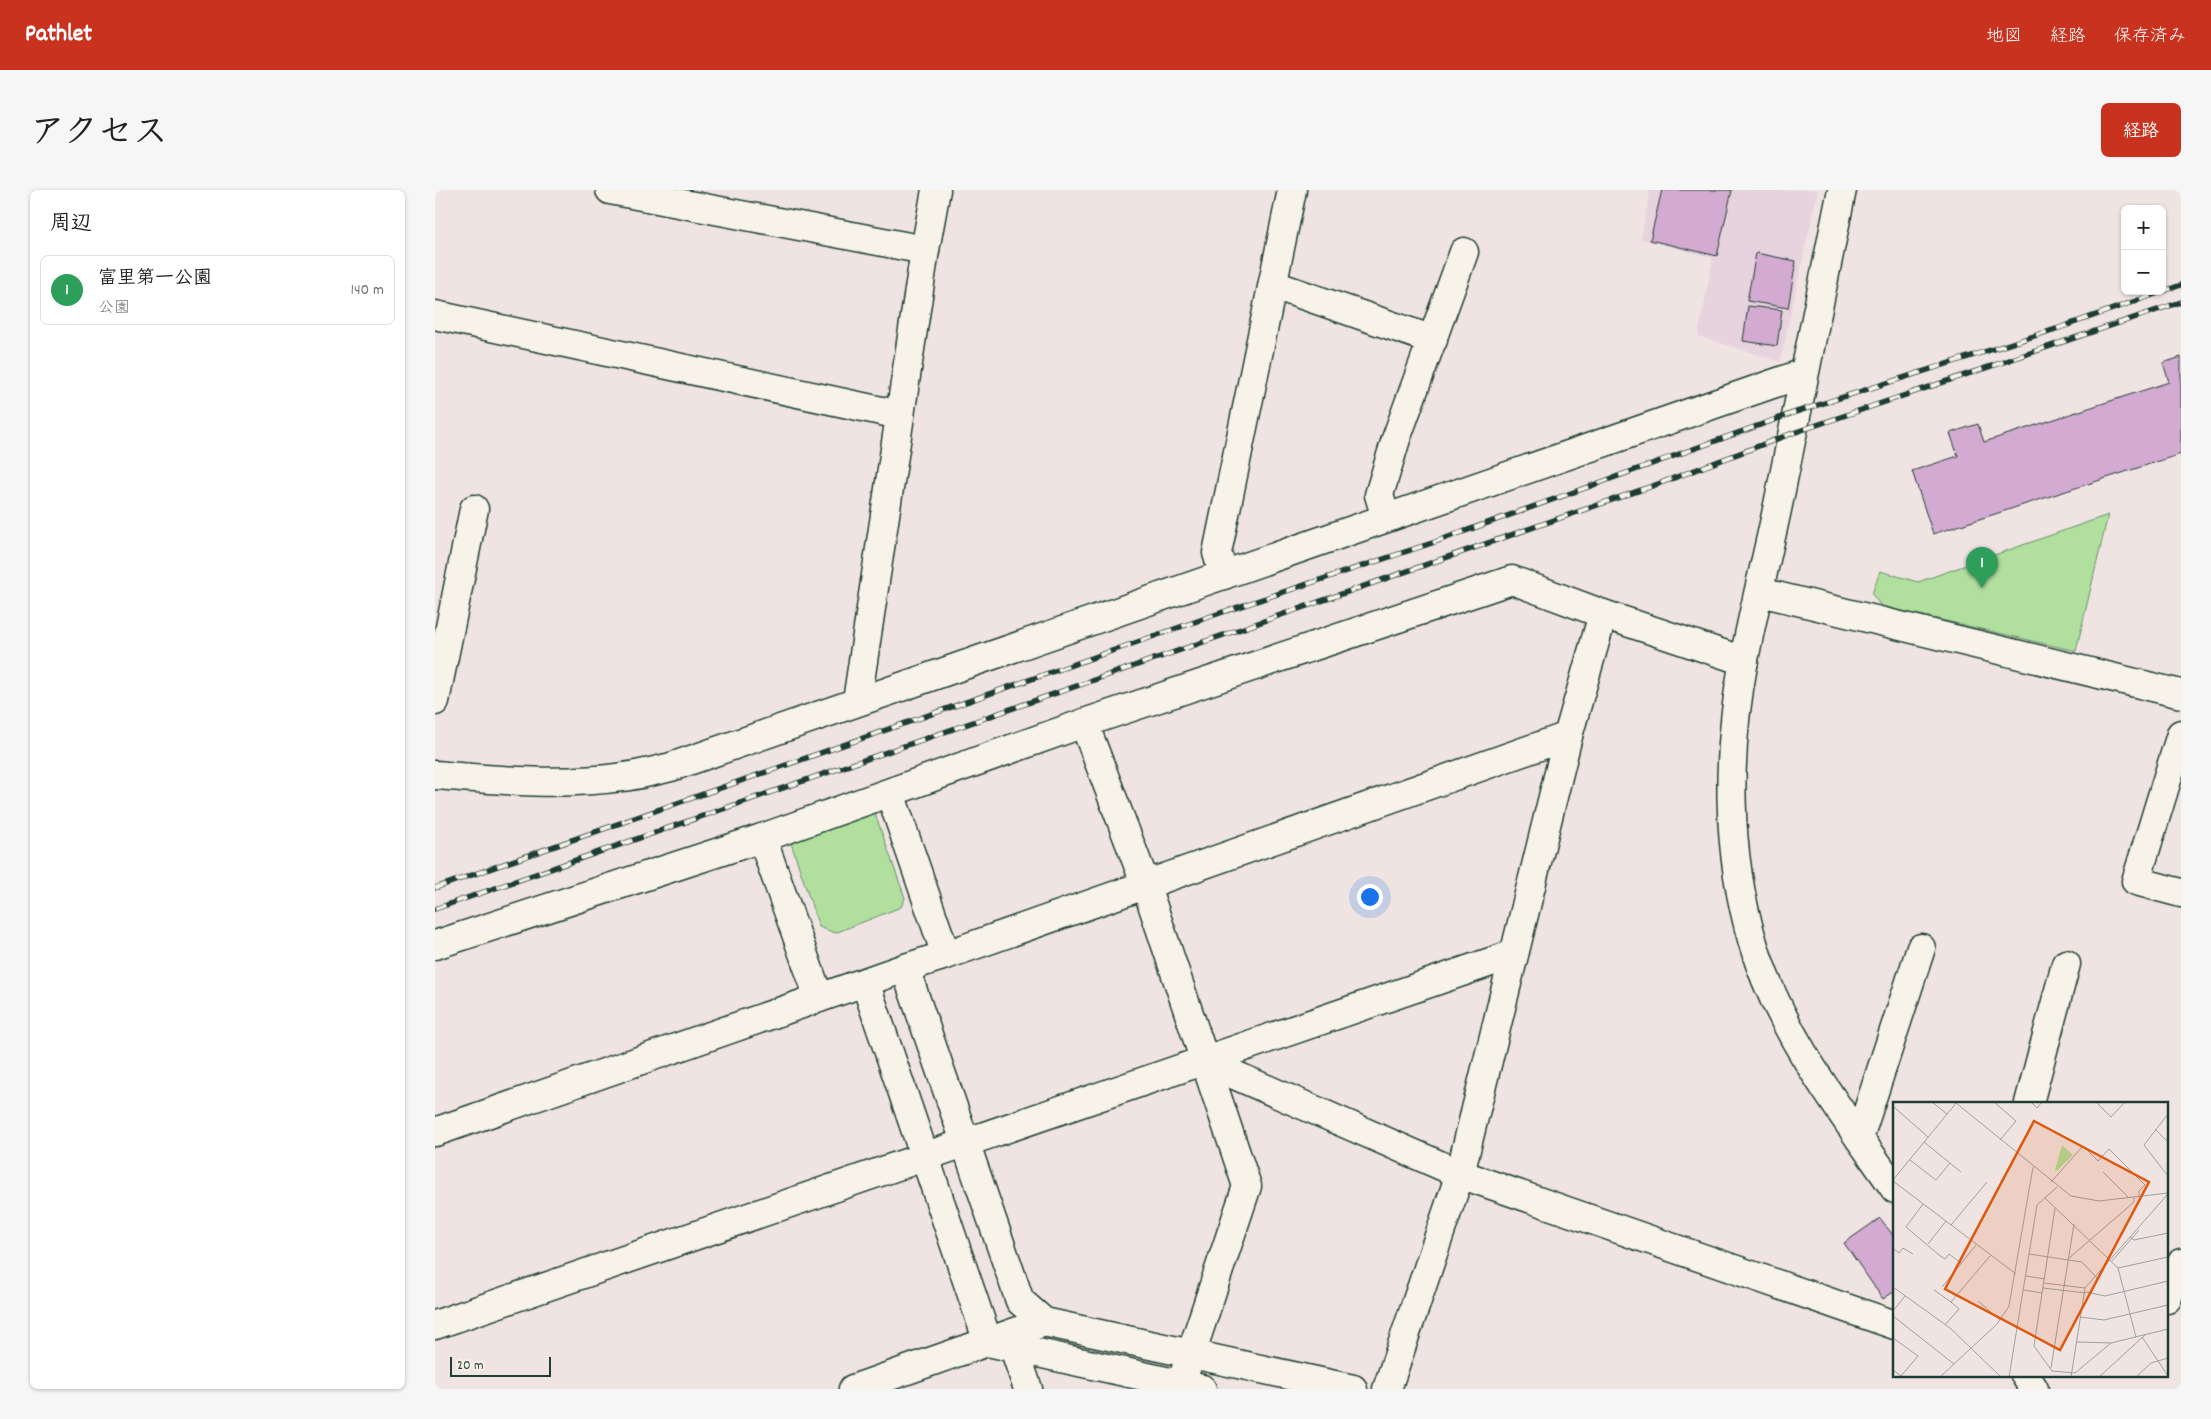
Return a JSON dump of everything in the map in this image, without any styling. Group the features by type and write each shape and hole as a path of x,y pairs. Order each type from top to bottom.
{"street":[{"path":"610,190 713,200 925,250"},
{"path":"857,701 925,250 936,190"},
{"path":"1224,575 1217,553 1274,285 1292,190"},
{"path":"1842,190 1760,592 1744,661 1733,738 1732,813 1738,882 1753,944 1776,1001 1808,1060 1893,1186"},
{"path":"1386,518 1379,495 1396,439 1463,252"},
{"path":"1274,285 1433,340"},
{"path":"435,315 901,414"},
{"path":"435,775 505,781 570,781 623,777 671,767 1804,373"},
{"path":"435,701 474,509"},
{"path":"435,945 763,838 1084,723 1512,580 1603,614 1744,661"},
{"path":"1760,592 2181,694"},
{"path":"1387,1389 1460,1174 1569,736 1603,614"},
{"path":"988,1342 1191,1387 1191,1354 1247,1186 1145,883 1084,723"},
{"path":"2181,734 2136,882 2181,894"},
{"path":"435,1132 1569,736"},
{"path":"890,793 946,955"},
{"path":"763,838 819,998"},
{"path":"1859,1138 1921,948"},
{"path":"435,1325 1205,1062 1514,954"},
{"path":"2029,1102 2067,964"},
{"path":"905,968 1020,1301 1045,1322 1353,1389"},
{"path":"865,982 988,1342"},
{"path":"1205,1062 1460,1174 1893,1324"},
{"path":"2169,1294 2181,1263"},
{"path":"853,1389 1045,1322"},
{"path":"1014,1348 1028,1389"},
{"path":"2026,1376 2034,1389"}],"shaded area":[{"path":"1650,190 1818,190 1780,362 1698,336 1713,258 1641,239"}],"green space":[{"path":"2108,515 2076,651 1881,606 1872,594 1880,571 1918,582"},
{"path":"873,808 905,898 901,907 835,933 819,927 789,837"}],"building":[{"path":"1662,190 1732,190 1717,256 1650,240"},
{"path":"1756,253 1796,261 1788,308 1747,301"},
{"path":"1748,306 1782,310 1777,346 1743,341"},
{"path":"2181,357 2181,454 1933,534 1912,471 1958,456 1950,433 1978,424 1984,442 2169,382 2163,363"},
{"path":"1880,1218 1893,1235 1893,1292 1883,1299 1844,1243"}],"railway":[{"path":"435,888 1223,612 1432,543 1796,412 2059,328 2181,285"},
{"path":"435,909 1658,484 1793,433 2181,302"}],"place":[{"name":"富里第一公園","path":"1982,588"}]}
